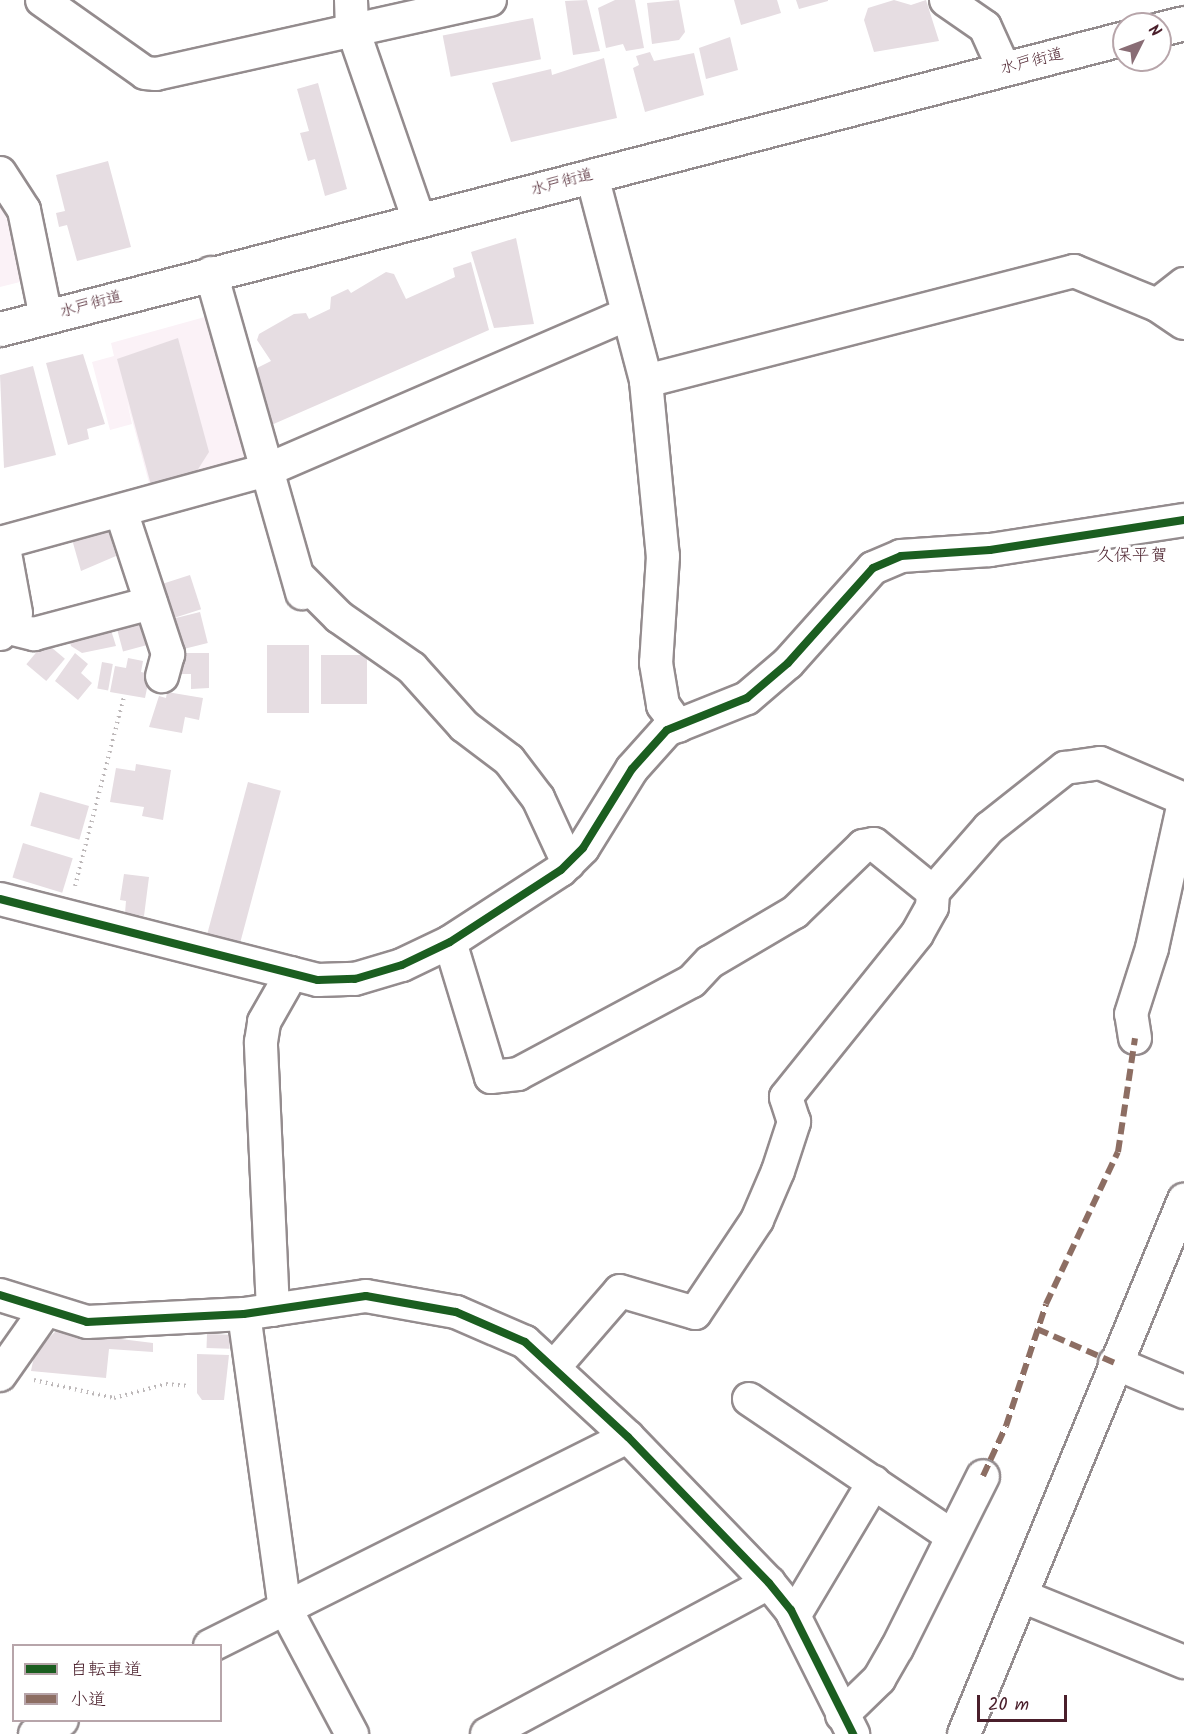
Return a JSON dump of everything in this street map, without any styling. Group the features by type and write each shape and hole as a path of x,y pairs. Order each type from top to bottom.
{"highway":[{"name":"水戸街道","path":"0,329 1112,41"}],"street":[{"path":"42,0 145,73 156,74 351,14 490,0"},
{"path":"946,0 985,27 1004,69"},
{"path":"351,14 419,220"},
{"path":"0,173 24,210 46,317"},
{"path":"592,176 646,381 663,556 656,663 663,705 678,726"},
{"path":"646,381 1074,271 1157,305 1184,323"},
{"path":"211,273 300,584 339,616 412,668 464,726 509,760 538,798 568,863"},
{"path":"1157,305 1184,284"},
{"path":"3,630 16,613 1,543 267,470 628,314"},
{"path":"121,511 168,654 162,676"},
{"path":"0,899 318,980 355,979 450,942 568,863 645,752 667,730 747,698 788,663 858,578 901,556 990,550 1184,520"},
{"path":"3,630 34,634 151,603"},
{"path":"555,1366 620,1291 695,1313 758,1220 778,1171 794,1122 786,1097 917,934 932,907 933,892 989,828 1065,768 1100,763 1116,767 1184,800 1152,948 1131,1014 1135,1038"},
{"path":"450,942 491,1077 518,1074 692,981 710,962 795,912 863,846 874,844 933,892"},
{"path":"292,973 264,1022 261,1042 259,1312 285,1608 352,1734"},
{"path":"964,1734 1184,1200"},
{"path":"0,1295 45,1311 87,1322 259,1312 366,1296 456,1312 525,1342 555,1366 628,1437 770,1583 794,1616 848,1725 879,1679 983,1476"},
{"path":"3,1371 45,1311"},
{"path":"1115,1363 1184,1392"},
{"path":"749,1399 952,1536"},
{"path":"214,1644 628,1437"},
{"path":"794,1616 874,1482"},
{"path":"487,1734 770,1583"},
{"path":"1022,1596 1184,1662"},
{"path":"35,1734 58,1722"}],"path":[{"path":"67,916 124,697"},
{"path":"3,1371 47,1388 114,1398 166,1384 190,1386"}],"shaded area":[{"path":"0,186 14,207 28,280 0,287"},
{"path":"212,315 251,452 245,470 152,494 127,401 132,424 110,430 92,362 114,356 111,343"}],"building":[{"path":"587,0 600,51 573,55 565,1"},
{"path":"615,0 635,0 644,48 626,51 623,44 606,48 598,8"},
{"path":"679,0 685,32 679,40 652,44 647,3"},
{"path":"734,0 777,0 781,13 741,25"},
{"path":"796,0 828,0 828,1 799,9"},
{"path":"894,0 911,5 926,0 939,41 874,52 864,20 868,8"},
{"path":"533,18 541,59 451,77 443,36"},
{"path":"730,37 738,70 706,79 699,48"},
{"path":"650,52 654,61 694,53 704,95 645,112 633,68 639,65 636,56"},
{"path":"604,58 617,118 511,142 492,83 551,69 552,75"},
{"path":"318,83 347,189 325,196 315,159 308,161 300,133 309,131 297,89"},
{"path":"108,161 131,247 77,261 67,225 59,227 56,213 65,211 56,175"},
{"path":"516,238 534,324 494,328 471,252"},
{"path":"471,262 489,330 269,426 249,372 271,361 257,340 259,334 294,314 306,313 309,319 330,309 331,297 348,289 351,293 386,272 394,274 406,299 455,277 453,268"},
{"path":"178,338 209,452 195,474 151,485 117,359"},
{"path":"83,354 105,424 87,429 89,439 68,445 46,363"},
{"path":"33,366 56,455 4,468 0,375"},
{"path":"107,526 116,556 81,571 71,536"},
{"path":"190,575 201,609 167,620 156,586"},
{"path":"200,612 208,643 180,650 172,619"},
{"path":"140,622 146,645 123,651 117,628"},
{"path":"110,627 116,646 82,653 71,646 69,638"},
{"path":"45,642 65,659 46,681 26,664"},
{"path":"267,645 309,645 309,713 267,713"},
{"path":"75,653 88,664 81,673 92,683 78,700 55,681"},
{"path":"181,653 209,653 209,688 191,689 191,674 182,674"},
{"path":"321,655 367,655 367,704 321,704"},
{"path":"128,658 143,661 141,672 150,674 145,698 110,692 115,666 126,668"},
{"path":"102,662 113,664 108,690 97,689"},
{"path":"167,692 203,698 199,720 185,717 182,733 149,727 159,696 166,698"},
{"path":"136,764 171,770 163,820 142,816 144,807 110,802 116,768 135,771"},
{"path":"248,782 281,791 240,943 207,935"},
{"path":"40,792 89,806 79,840 30,826"},
{"path":"23,843 73,858 62,893 12,877"},
{"path":"124,874 149,877 144,916 125,913 126,901 120,900"},
{"path":"56,1331 153,1343 153,1352 109,1349 106,1378 31,1371 35,1351"},
{"path":"207,1334 230,1335 229,1349 207,1348"},
{"path":"197,1354 229,1355 224,1400 202,1400 197,1393"}],"marked path":[{"path":"983,1476 1006,1426 1046,1304 1118,1152 1135,1038"},
{"path":"1037,1329 1115,1363"}],"cycle path":[{"path":"0,899 318,980 355,979 402,965 450,942 561,870 583,848 632,769 667,730 747,698 788,663 873,568 901,556 990,550 1184,520"},
{"path":"0,1295 87,1322 244,1314 366,1296 456,1312 525,1342 628,1437 769,1583 791,1610 853,1734"}],"district":[{"name":"久保平賀","path":"1132,557"}]}
